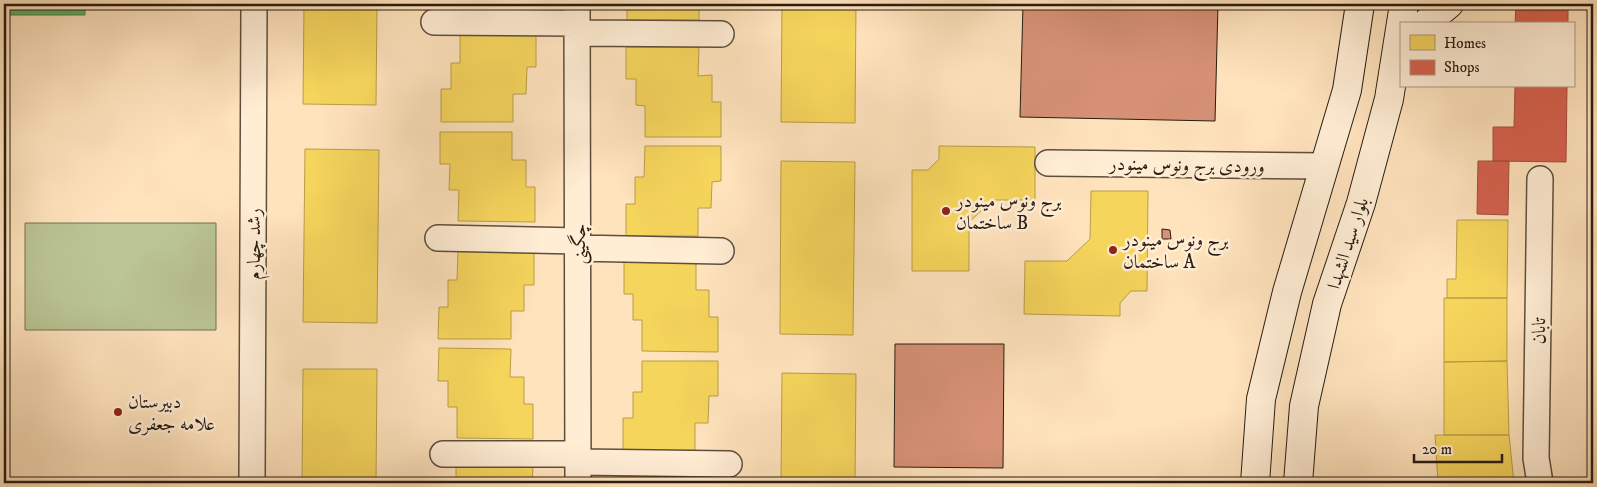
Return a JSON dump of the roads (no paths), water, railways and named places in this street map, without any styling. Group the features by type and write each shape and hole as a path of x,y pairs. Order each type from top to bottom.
{"main road":[{"path":"1255,483 1261,399 1287,292 1347,90 1360,4"},
{"name":"بلوار سید الشهدا","path":"1402,22 1404,4"},
{"path":"1427,22 1449,4"},
{"name":"بلوار سید الشهدا","path":"1298,483 1304,406 1327,304 1361,203 1389,99 1399,46"}],"street":[{"name":"رشد چهارم","path":"252,483 254,4"},
{"path":"434,22 577,20 720,34"},
{"name":"چگینی","path":"577,20 578,467"},
{"name":"ورودی برج ونوس مینودر","path":"1048,163 1325,166"},
{"name":"تابان","path":"1540,179 1536,458 1540,483"},
{"path":"438,238 721,251"},
{"path":"443,454 578,467 729,464"}],"place":[{"name":"برج ونوس مینودر ساختمان B","path":"946,211"},
{"name":"برج ونوس مینودر ساختمان A","path":"1113,250"},
{"name":"دبیرستان علامه جعفری","path":"118,412"}]}
